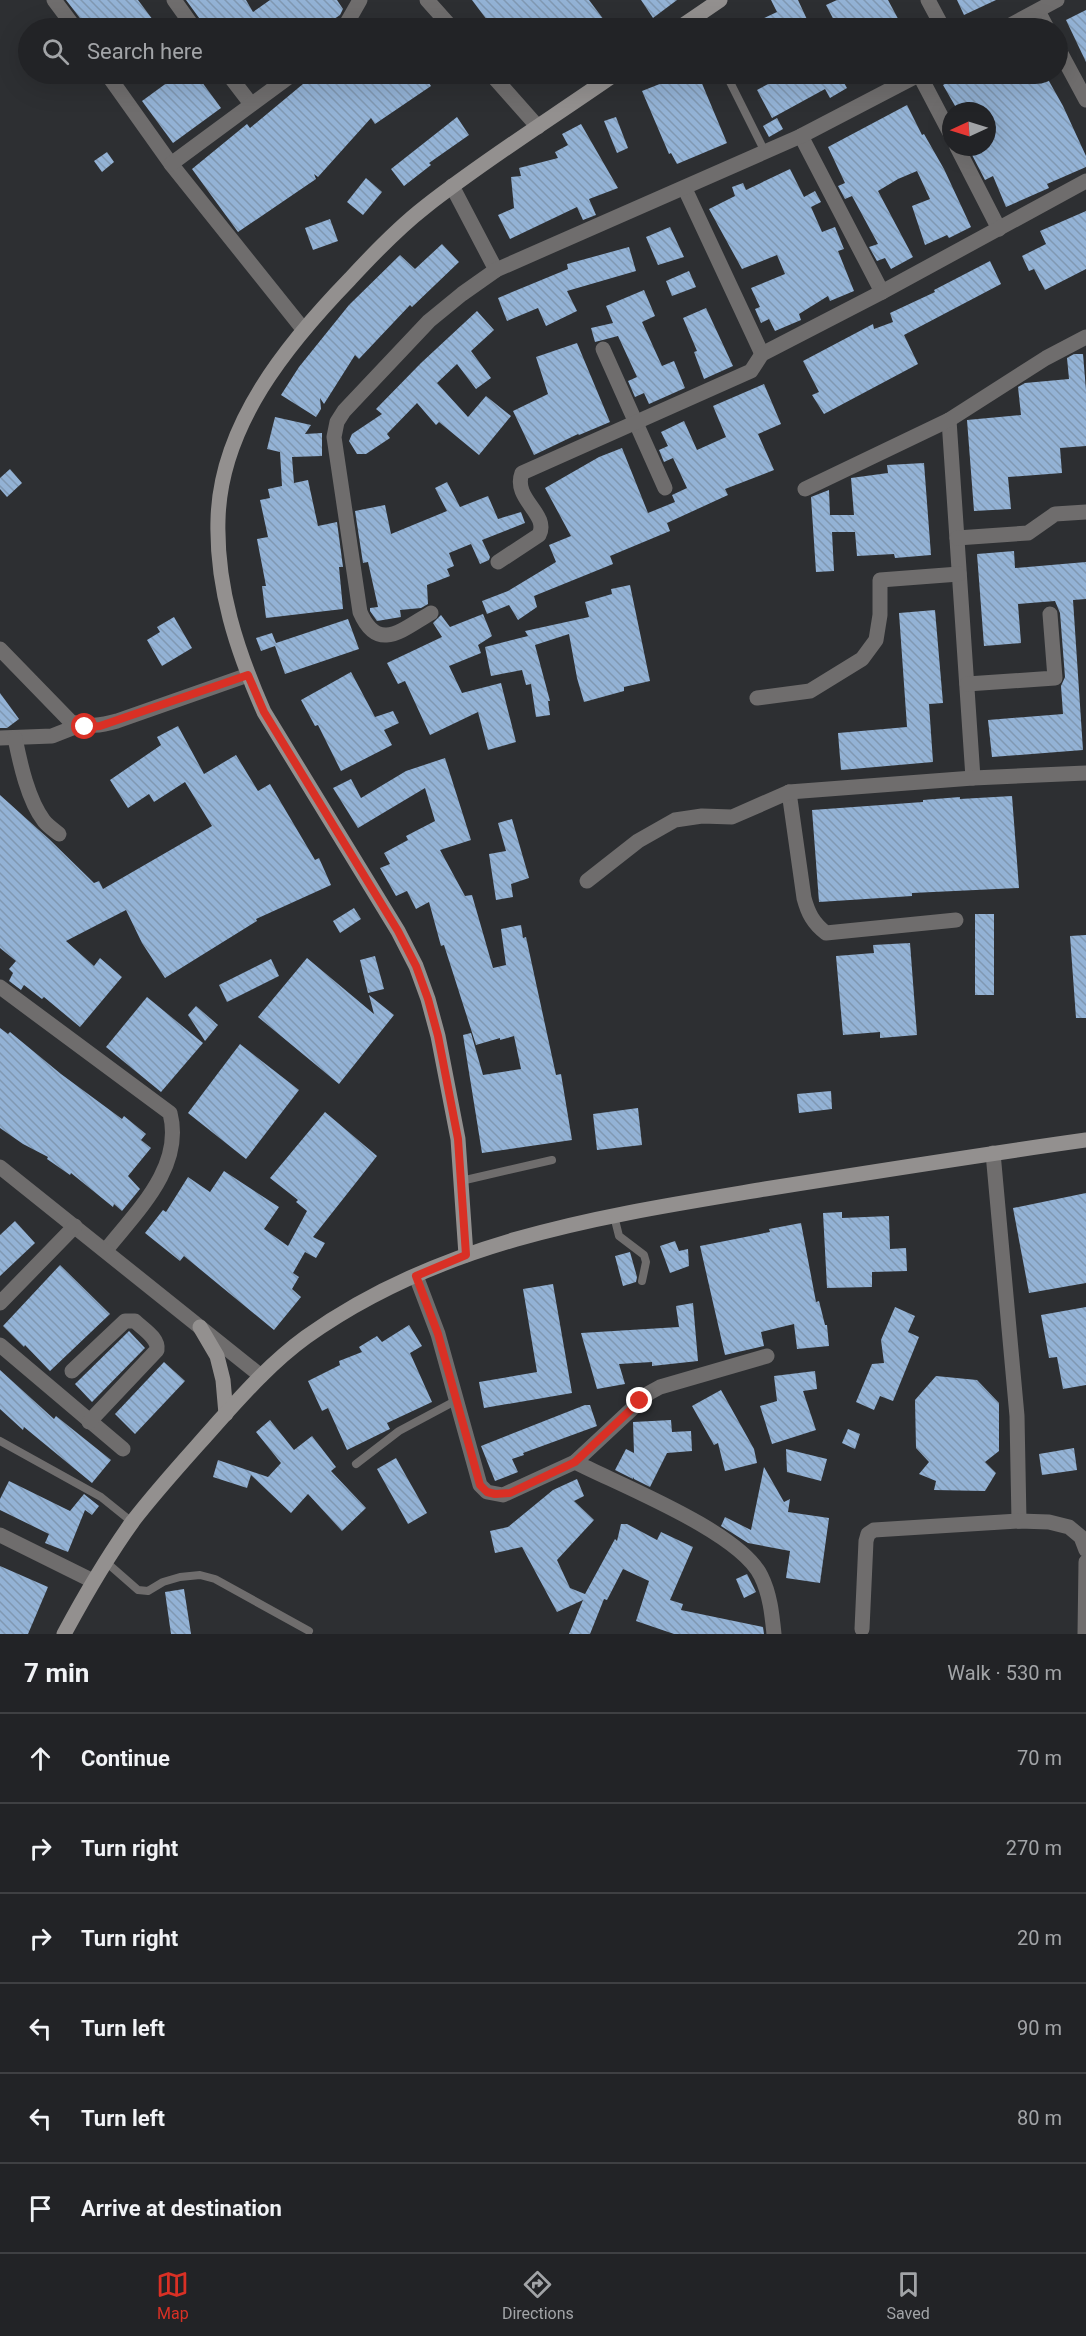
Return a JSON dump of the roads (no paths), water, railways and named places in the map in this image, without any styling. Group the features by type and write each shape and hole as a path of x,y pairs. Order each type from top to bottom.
{"street":[{"path":"54,0 68,18"},
{"path":"174,0 187,18"},
{"path":"427,0 443,18"},
{"path":"699,18 720,0"},
{"path":"928,0 938,18"},
{"path":"1024,18 1057,0"},
{"path":"349,18 358,1"},
{"path":"1038,11 1042,18"},
{"path":"1068,67 1086,100"},
{"path":"114,84 171,164 303,328"},
{"path":"236,84 251,104"},
{"path":"171,164 279,84"},
{"path":"500,84 538,127"},
{"path":"466,1255 458,1139 438,1036 428,999 416,966 375,891 264,712 248,675 226,608 219,560 218,518 224,476 234,441 254,402 303,328 378,249 423,208 600,84"},
{"path":"431,613 392,635 378,634 366,627 360,612 334,437 337,422 344,411 429,321 496,270 685,189 801,136 901,84"},
{"path":"925,84 942,117"},
{"path":"801,136 882,292"},
{"path":"962,156 999,229"},
{"path":"498,562 539,535 542,530 542,523 520,490 519,481 522,473 752,371 762,354 882,292 1086,181"},
{"path":"452,186 496,270"},
{"path":"685,189 762,354"},
{"path":"805,489 949,420 1046,358 1086,338"},
{"path":"603,349 665,488"},
{"path":"949,420 973,778"},
{"path":"957,538 1029,533 1054,514 1086,512"},
{"path":"757,698 810,691 862,659 876,640 880,615 879,580 959,574"},
{"path":"967,684 1055,678 1050,614"},
{"path":"0,649 71,722 80,725 100,726 248,675"},
{"path":"59,834 44,821 8,738 52,736 80,725"},
{"path":"587,881 638,841 675,819 702,816 732,817 789,792 973,778 1086,773"},
{"path":"789,792 804,898 808,914 818,927 826,933 956,920"},
{"path":"0,987 170,1113 175,1130 169,1161 153,1191 106,1250"},
{"path":"64,1634 93,1581 132,1522 167,1479 261,1376 304,1339 352,1307 416,1276 466,1255 529,1234 614,1214 1086,1140"},
{"path":"993,1153 1017,1416 1019,1521"},
{"path":"0,1167 261,1376"},
{"path":"0,1303 75,1226"},
{"path":"416,1276 438,1334 480,1485 487,1492 495,1494 510,1493 575,1462 649,1393 660,1387 767,1356"},
{"path":"72,1371 125,1321 135,1321 156,1341 158,1346 157,1350 89,1422"},
{"path":"200,1327 217,1356 223,1380 226,1414"},
{"path":"0,1345 123,1449"},
{"path":"575,1462 695,1521 733,1544 749,1558 760,1574 768,1595 774,1634"},
{"path":"862,1629 866,1541 868,1534 874,1530 1019,1521 1049,1522 1069,1527 1081,1537 1086,1550"},
{"path":"0,1535 93,1581"},
{"path":"1085,1634 1086,1562"}],"lane":[{"path":"731,84 765,152"},
{"path":"461,1181 552,1160"},
{"path":"614,1214 620,1236 644,1256 646,1262 642,1281"},
{"path":"356,1464 399,1431 457,1400"},
{"path":"0,1441 101,1497 132,1522"},
{"path":"106,1562 138,1590 148,1591 163,1582 180,1577 200,1575 214,1579 309,1631"}]}
